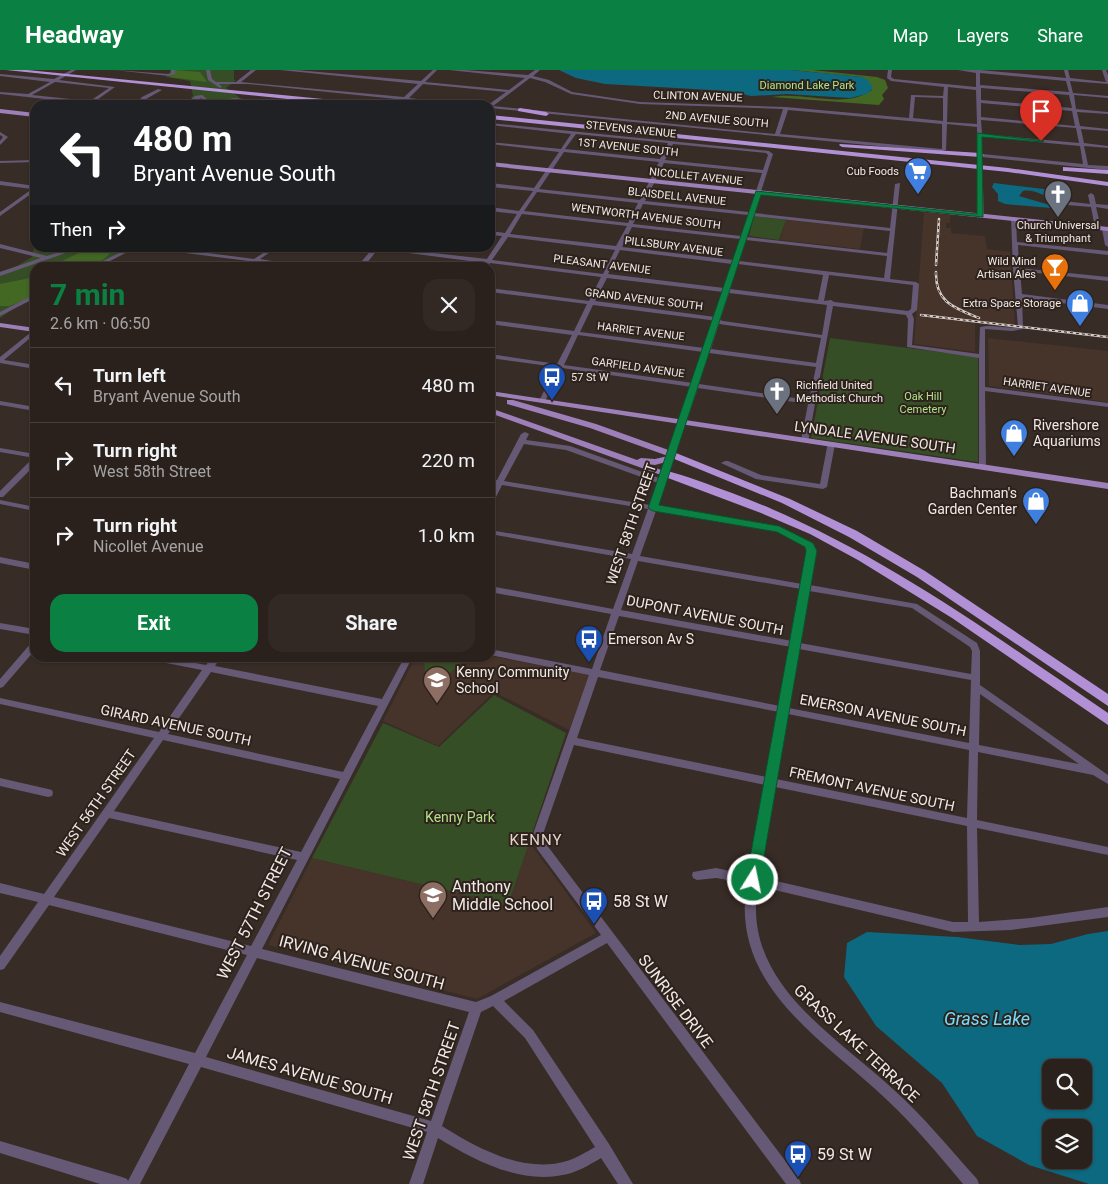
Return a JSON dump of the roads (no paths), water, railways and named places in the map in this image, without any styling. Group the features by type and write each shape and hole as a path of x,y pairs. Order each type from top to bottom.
{"highway":[{"path":"8,70 315,100"},
{"path":"51,70 236,85 303,94 380,100"},
{"path":"303,94 408,100"},
{"path":"286,97 303,100"},
{"path":"373,98 395,100"},
{"path":"520,110 699,130 712,134"},
{"path":"495,114 805,143 980,155"},
{"path":"495,118 750,147"},
{"path":"534,122 968,165"},
{"path":"495,124 992,167 1108,179"},
{"path":"805,143 968,165"},
{"path":"790,151 887,165 980,175"},
{"path":"992,167 1108,172"},
{"path":"992,167 1047,180 1108,185"},
{"path":"992,167 1069,177 1108,185"},
{"path":"1076,183 1108,192"},
{"path":"670,456 786,501 853,534 921,574 1108,702"},
{"path":"664,475 687,467 727,477"},
{"path":"664,475 770,512 861,556 903,580 1108,720"}],"main road":[{"path":"0,111 30,114"},
{"name":"NICOLLET AVENUE","path":"495,165 1103,228"},
{"path":"0,323 30,328"},
{"name":"LYNDALE AVENUE SOUTH","path":"495,393 1108,486"},
{"path":"495,398 593,426 670,456"},
{"path":"495,412 618,456 664,475"},
{"path":"618,456 648,462 670,456"}],"street":[{"path":"0,100 37,92 74,70"},
{"path":"116,70 169,75 172,74 173,70"},
{"path":"208,70 210,79 227,92 231,99"},
{"path":"236,85 254,70"},
{"path":"282,70 510,91"},
{"path":"321,90 345,70"},
{"path":"408,100 435,70"},
{"name":"CLINTON AVENUE","path":"451,70 531,77 547,81 571,93 640,104 786,108 979,126"},
{"path":"495,103 538,70"},
{"path":"890,70 889,78 893,80 1108,97"},
{"path":"960,70 1108,82 1104,70"},
{"path":"1066,70 1086,166"},
{"path":"978,71 981,216"},
{"path":"0,75 113,87 94,100"},
{"path":"216,83 321,90 392,100"},
{"path":"945,122 946,85"},
{"path":"142,100 160,90"},
{"path":"0,93 72,100"},
{"path":"193,100 197,97 205,96 208,100"},
{"path":"911,119 913,96 945,98"},
{"path":"227,100 242,100"},
{"path":"978,101 1108,113"},
{"name":"2ND AVENUE SOUTH","path":"495,108 942,151 944,150 945,122"},
{"path":"777,135 786,108"},
{"path":"979,118 1108,130"},
{"name":"STEVENS AVENUE","path":"495,125 769,153 771,154 765,172"},
{"path":"0,133 6,137 0,144"},
{"path":"495,250 574,133"},
{"path":"979,135 1108,147"},
{"path":"542,401 671,142"},
{"name":"1ST AVENUE SOUTH","path":"495,143 765,172"},
{"path":"980,155 1108,168"},
{"path":"0,162 30,161"},
{"path":"758,192 765,172"},
{"path":"0,184 30,188"},
{"path":"887,281 898,184"},
{"name":"BLAISDELL AVENUE","path":"495,186 893,230"},
{"name":"WEST 58TH STREET","path":"538,834 683,422 758,192"},
{"path":"0,214 30,193"},
{"path":"1091,195 1093,206 1108,245"},
{"path":"1055,202 1108,207"},
{"name":"WENTWORTH AVENUE SOUTH","path":"495,209 890,255"},
{"path":"982,466 982,328 1018,330 1021,328 1013,219"},
{"name":"PILLSBURY AVENUE","path":"495,233 916,284"},
{"path":"1015,243 1108,253"},
{"path":"0,246 52,257"},
{"path":"37,262 64,252"},
{"path":"103,262 124,252"},
{"path":"192,252 268,262"},
{"path":"251,262 267,252"},
{"path":"364,262 373,252"},
{"name":"PLEASANT AVENUE","path":"413,252 831,302"},
{"path":"488,261 494,252"},
{"path":"0,274 30,264"},
{"path":"1016,269 1108,279"},
{"path":"821,301 826,274"},
{"path":"805,440 831,302 909,313 914,310 916,284"},
{"name":"GRAND AVENUE SOUTH","path":"495,291 712,318 716,321 825,337"},
{"path":"1018,296 1108,307"},
{"path":"0,314 30,299"},
{"path":"909,313 911,319 909,346 982,356"},
{"name":"HARRIET AVENUE","path":"495,323 819,365"},
{"path":"0,361 30,334"},
{"name":"GARFIELD AVENUE","path":"495,357 812,402"},
{"path":"0,361 30,366"},
{"name":"HARRIET AVENUE","path":"982,389 1108,405"},
{"path":"0,403 30,408"},
{"path":"495,491 523,437 664,475"},
{"path":"725,463 760,477 823,487 831,444"},
{"path":"0,450 30,455"},
{"path":"0,495 30,467"},
{"path":"495,482 779,529 810,545 812,551 753,880"},
{"path":"0,502 30,508"},
{"path":"495,533 914,606 974,644 976,651 973,747 974,928"},
{"path":"0,560 30,566"},
{"name":"DUPONT AVENUE SOUTH","path":"495,590 975,682 1093,771 1108,780"},
{"path":"0,626 30,631"},
{"path":"0,685 30,650"},
{"name":"EMERSON AVENUE SOUTH","path":"495,653 784,708 1093,771"},
{"path":"177,662 383,704"},
{"name":"WEST 56TH STREET","path":"0,966 213,662"},
{"name":"WEST 57TH STREET","path":"133,1184 406,662"},
{"name":"GIRARD AVENUE SOUTH","path":"0,701 345,776"},
{"name":"FREMONT AVENUE SOUTH","path":"572,741 1108,851"},
{"path":"0,782 48,793"},
{"path":"106,813 303,858"},
{"name":"SUNRISE DRIVE","path":"538,834 541,846 794,1184"},
{"path":"697,875 716,873 753,880 953,927 974,928 1035,923 1108,912"},
{"name":"GRASS LAKE TERRACE","path":"753,880 749,918 752,935 764,969 780,995 806,1022 880,1084 911,1115 972,1184"},
{"name":"IRVING AVENUE SOUTH","path":"0,888 476,1008"},
{"path":"476,1008 496,1000 608,937"},
{"path":"496,1000 529,1034 626,1184"},
{"name":"JAMES AVENUE SOUTH","path":"0,1007 198,1060 434,1128 480,1154 535,1170 563,1169 604,1150"},
{"name":"WEST 58TH STREET","path":"416,1184 476,1008"},
{"path":"0,1147 122,1184"}],"water":[{"name":"Diamond Lake Park","path":"559,70 791,70 862,77 868,80 873,88 867,94 850,98 787,94 751,96 729,91 605,84 576,78"},
{"path":"994,183 1052,190 1060,193 1060,196 1050,197 1033,191 1023,191 1019,196 1053,206 1051,208 1005,204 998,201 998,194 992,187"},
{"name":"Grass Lake","path":"1108,931 1108,1184 1089,1184 1029,1165 977,1136 942,1083 876,1026 844,977 847,943 867,932 957,937 1019,945 1051,944 1088,934"}],"railway":[{"path":"936,265 939,219"},
{"path":"936,272 939,290 943,297 954,307 979,318"},
{"path":"921,315 1108,337"}],"place":[{"name":"Cub Foods","path":"918,195"},
{"name":"Church Universal & Triumphant","path":"1058,218"},
{"name":"Wild Mind Artisan Ales","path":"1055,291"},
{"name":"Extra Space Storage","path":"1080,327"},
{"name":"57 St W","path":"552,401"},
{"name":"Richfield United Methodist Church","path":"777,415"},
{"name":"Rivershore Aquariums","path":"1014,457"},
{"name":"Bachman's Garden Center","path":"1036,525"},
{"name":"Emerson Av S","path":"589,663"},
{"name":"Kenny Community School","path":"437,704"},
{"name":"Anthony Middle School","path":"433,919"},
{"name":"58 St W","path":"594,925"},
{"name":"59 St W","path":"798,1178"}],"district":[{"name":"KENNY","path":"536,840"}],"park label":[{"name":"Oak Hill Cemetery","path":"923,402"},
{"name":"Kenny Park","path":"460,817"}]}
